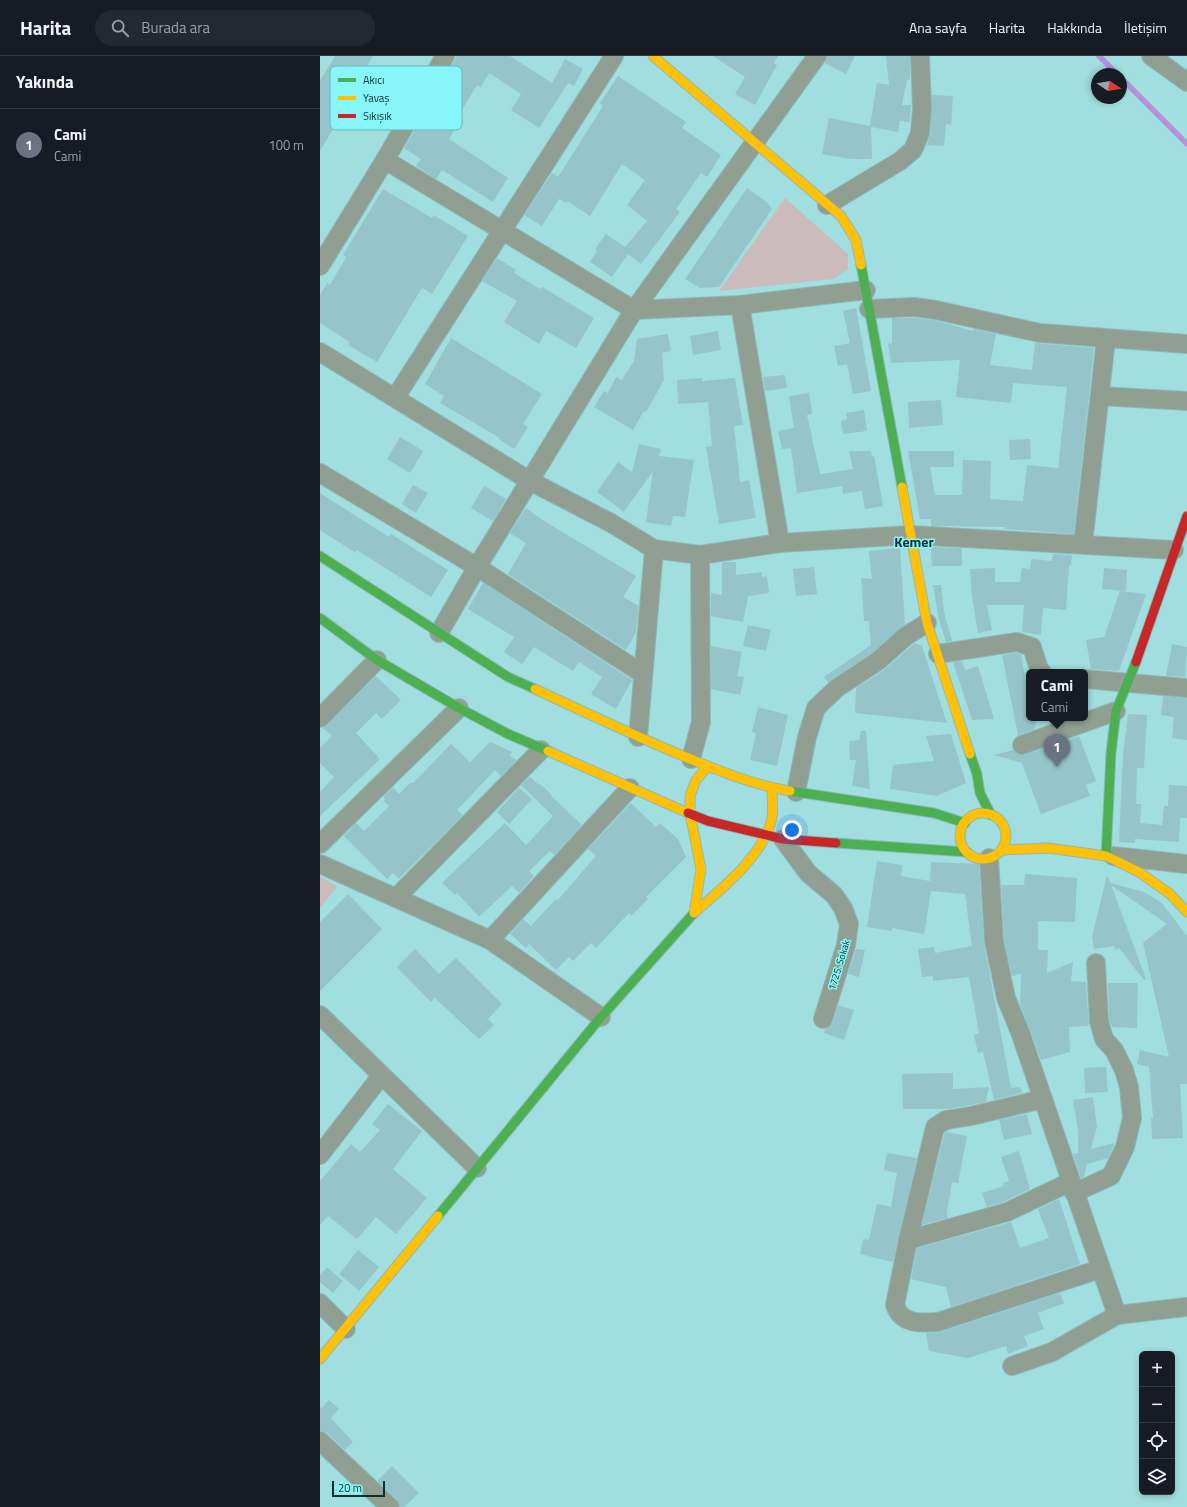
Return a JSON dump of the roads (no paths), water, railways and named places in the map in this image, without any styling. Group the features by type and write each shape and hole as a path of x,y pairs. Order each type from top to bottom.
{"street":[{"path":"438,66 444,56"},
{"path":"395,398 614,56"},
{"path":"653,56 841,216 856,240 927,623 977,774 980,793 991,815 1002,823 1009,831 1005,844 995,854 994,941 1006,998 1020,1032 1117,1315"},
{"path":"439,632 634,310 817,56"},
{"path":"827,205 900,161 913,150 920,133 922,109 920,56"},
{"path":"1151,56 1187,82"},
{"path":"320,266 402,130"},
{"path":"385,160 634,310 740,305 866,290"},
{"path":"740,305 780,543"},
{"path":"869,309 914,307 936,310 1040,333 1187,344"},
{"path":"1083,544 1106,339"},
{"path":"320,352 530,481 611,523 654,550 700,555 780,543 911,534 1174,550"},
{"path":"1100,396 1187,401"},
{"path":"320,473 477,567 643,674"},
{"path":"1106,856 1111,753 1116,711 1128,684 1174,550 1186,522"},
{"path":"638,737 654,550"},
{"path":"691,759 701,722 700,555"},
{"path":"320,556 508,677 638,737 708,766 772,788 934,813 968,820 977,814 991,815"},
{"path":"320,618 377,660 459,708 541,750 583,766 690,814 765,836 783,839 967,852 981,859 995,854 1048,848 1106,856 1187,864"},
{"path":"796,792 806,744 816,708 837,688 878,661 906,636 927,623"},
{"path":"938,654 1017,642 1032,647 1039,669"},
{"path":"320,718 377,660"},
{"path":"1088,679 1187,688"},
{"path":"320,844 459,708"},
{"path":"1022,745 1116,711"},
{"path":"396,898 541,750"},
{"path":"694,913 701,869 690,814 690,796 696,780 708,766"},
{"path":"490,940 630,788"},
{"path":"320,1359 601,1017 694,913 744,864 765,836 770,823 773,807 772,788"},
{"path":"967,852 961,838 961,830 968,820 980,793"},
{"name":"1725. Sokak","path":"783,839 808,873 834,895 843,908 849,924 846,945 823,1019"},
{"path":"1027,839 1048,848"},
{"path":"1106,856 1138,872 1185,905"},
{"path":"320,864 490,940 601,1017"},
{"path":"908,1240 1007,1212 1072,1187 1111,1176 1125,1147 1132,1118 1129,1087 1124,1070 1114,1050 1104,1040 1099,1021 1096,963"},
{"path":"320,1015 477,1168"},
{"path":"320,1155 381,1076"},
{"path":"1043,1099 971,1116 946,1120 935,1127 908,1240 895,1305 898,1314 906,1320 919,1323 938,1322 1100,1269"},
{"path":"320,1303 346,1329"},
{"path":"1012,1366 1052,1352 1117,1315 1187,1307"},
{"path":"320,1441 390,1507"}],"waterway":[{"path":"1099,56 1111,68"},
{"path":"1127,84 1187,144"}],"place":[{"name":"Cami","path":"1057,767"}],"district":[{"name":"Kemer","path":"914,541"}]}
